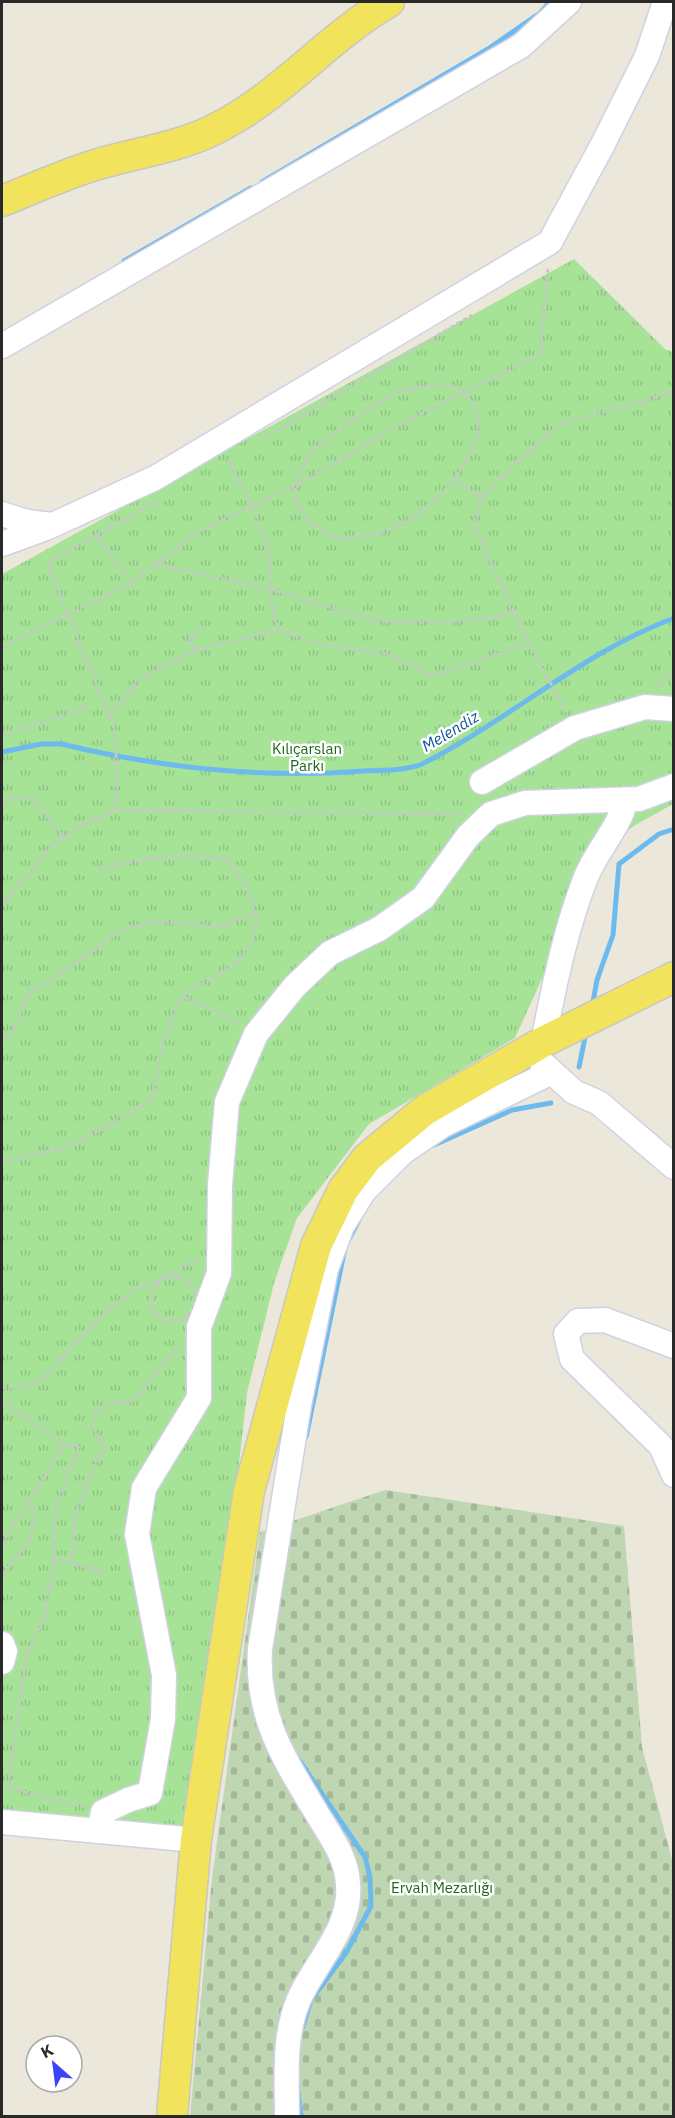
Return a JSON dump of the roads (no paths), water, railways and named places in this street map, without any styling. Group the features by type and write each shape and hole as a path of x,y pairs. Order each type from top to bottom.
{"main road":[{"path":"2,201 94,165 212,131 254,105 312,62 358,19 389,2"},
{"path":"172,2116 196,1840 249,1491 316,1246 343,1190 367,1158 425,1110 545,1041 613,1010 674,977"}],"street":[{"path":"2,346 521,46 569,2"},
{"path":"2,544 52,525 155,478 550,242 647,56 665,2"},
{"path":"2,514 27,522 52,525"},
{"path":"482,782 574,728 645,707 674,709"},
{"path":"101,1821 150,1793 163,1719 164,1675 137,1534 144,1488 199,1398 199,1327 219,1273 220,1185 227,1102 258,1031 295,986 330,953 379,929 423,898 468,836 491,814 525,803 626,800 674,786"},
{"path":"626,800 620,817 597,854 579,895 558,971 545,1041 552,1072 574,1092 599,1103 674,1167"},
{"path":"287,2116 286,2049 299,2000 345,1917 349,1893 341,1854 283,1756 268,1724 259,1669 260,1649 299,1405 326,1269 342,1226 353,1206 388,1164 443,1125 552,1072"},
{"path":"674,1346 605,1320 578,1321 566,1334 572,1359 661,1446 674,1475"},
{"path":"2,1644 5,1651 2,1662"},
{"path":"2,1822 101,1821 196,1840"}],"waterway":[{"path":"262,182 488,49 540,13 550,2"},
{"path":"124,261 251,188"},
{"name":"Melendiz","path":"2,752 41,744 61,744 136,759 211,770 287,774 409,768 422,764 454,747 608,649 674,618"},
{"path":"592,1007 597,980 613,935 619,864 659,834 674,829"},
{"path":"579,1067 586,1033"},
{"path":"434,1145 512,1110 551,1103"},
{"path":"348,1241 359,1220"},
{"path":"306,1437 344,1253"},
{"path":"299,1760 365,1857 370,1877 371,1906 346,1953 311,2000 302,2029"},
{"path":"298,2091 301,2116"}],"park label":[{"name":"Kılıçarslan Parkı","path":"307,756"},
{"name":"Ervah Mezarlığı","path":"442,1887"}]}
